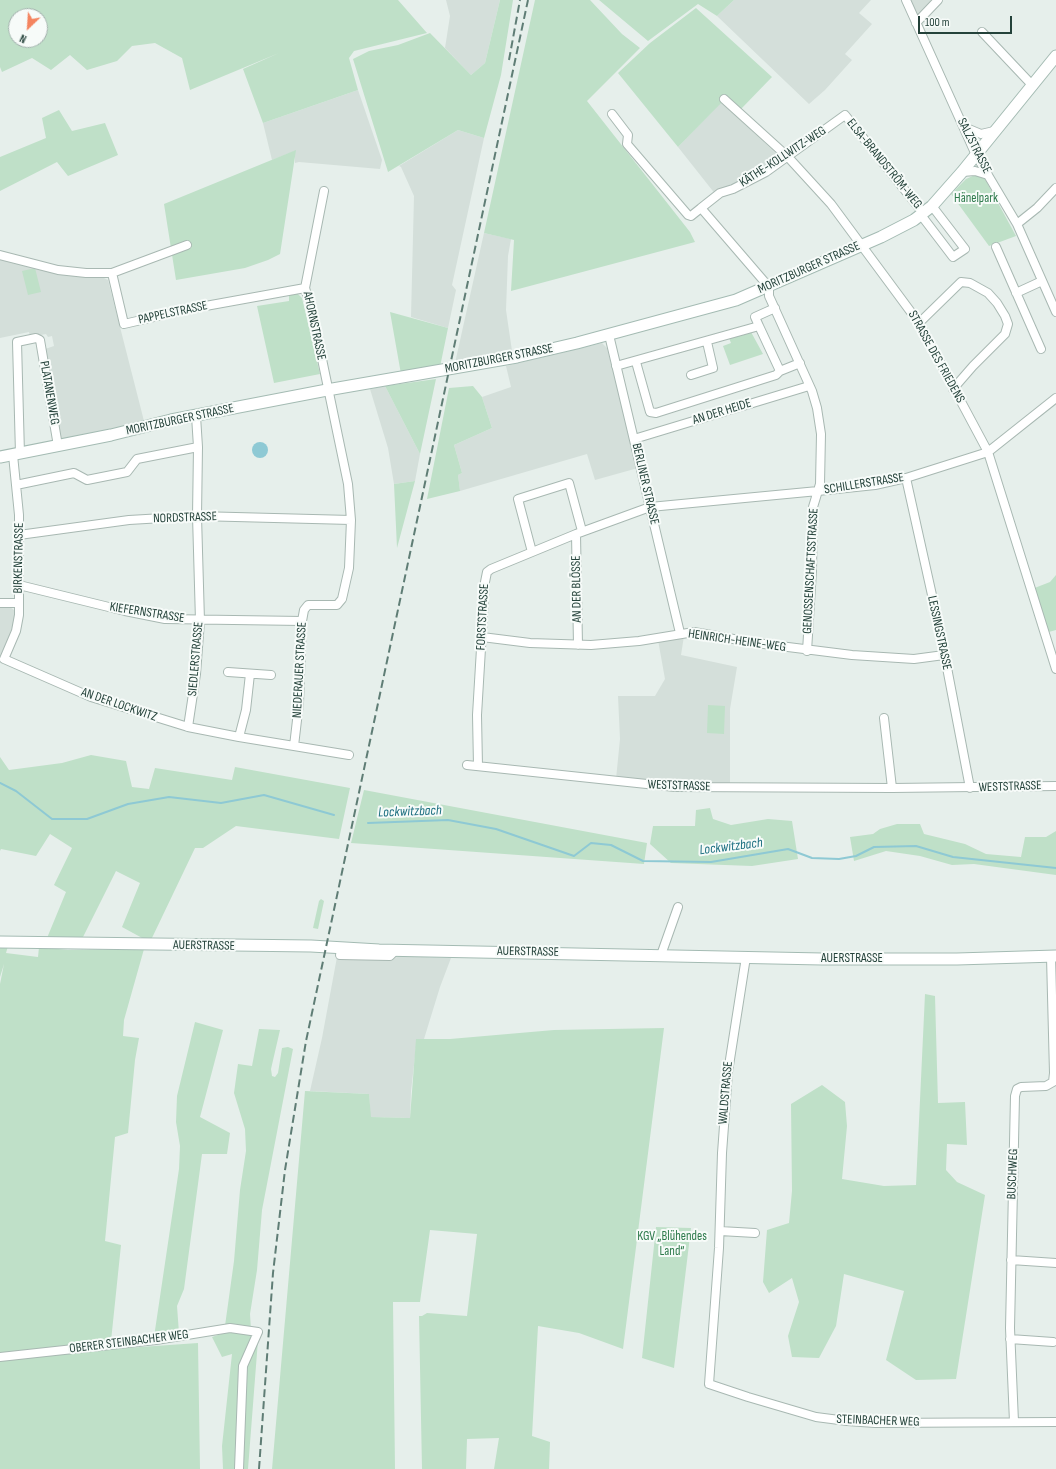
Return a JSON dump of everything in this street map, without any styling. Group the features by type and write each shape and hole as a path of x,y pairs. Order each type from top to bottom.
{"street":[{"name":"SALZSTRASSE","path":"906,0 976,155 1018,224 1055,309"},
{"path":"916,23 938,0"},
{"path":"982,32 1033,86"},
{"name":"MORITZBURGER STRASSE","path":"0,457 327,390 517,357 609,335 736,300 768,287 914,220 925,211 962,172 1056,56"},
{"name":"STRASSE DES FRIEDENS","path":"724,99 788,157 831,204 920,323 953,389 988,452 1056,669"},
{"path":"612,114 628,135 627,144 688,215 691,216 700,208 768,287"},
{"name":"KÄTHE-KOLLWITZ-WEG","path":"700,208 720,193 748,182 788,157 845,115"},
{"name":"ELSA-BRANDSTRÖM-WEG","path":"845,115 890,173 925,211"},
{"path":"964,127 981,134 997,130"},
{"path":"962,172 975,171 988,175"},
{"path":"1018,224 1037,208 1056,188"},
{"name":"AHORNSTRASSE","path":"324,191 305,288 316,329 327,390"},
{"path":"925,211 965,249 953,257 925,211"},
{"path":"0,255 58,270 86,274 112,272 187,245"},
{"path":"996,247 1041,349"},
{"name":"PAPPELSTRASSE","path":"112,272 124,324 189,309 305,288"},
{"path":"1016,293 1042,281"},
{"path":"920,323 961,282 970,283 988,294 997,303 1005,316 1008,324 1005,334 973,366 953,389"},
{"name":"GENOSSENSCHAFTSSTRASSE","path":"768,287 769,296 809,386 820,422 820,484 813,507 812,571 807,651"},
{"path":"775,308 755,317 780,371"},
{"path":"616,366 636,362 759,326"},
{"name":"BERLINER STRASSE","path":"609,335 680,633"},
{"name":"BIRKENSTRASSE","path":"4,659 16,631 19,614 19,515 16,485 17,342 36,338 40,340"},
{"name":"PLATANENWEG","path":"40,340 58,446"},
{"path":"691,375 713,368 707,342"},
{"path":"636,362 650,412 656,413 776,375 780,371 800,363"},
{"name":"AN DER HEIDE","path":"634,439 809,386"},
{"name":"NIEDERAUER STRASSE","path":"294,746 299,703 302,622 304,610 308,605 337,605 342,599 349,568 351,520 348,484 327,390"},
{"name":"SCHILLERSTRASSE","path":"650,507 875,485 906,478 988,452 1056,398"},
{"name":"SIEDLERSTRASSE","path":"188,727 196,674 200,621 197,516 198,447 196,416"},
{"path":"16,485 74,473 87,480 128,472 137,459 198,447"},
{"name":"LESSINGSTRASSE","path":"906,478 944,655 970,788"},
{"name":"AN DER BLÖSSE","path":"532,552 518,499 569,483 579,533 578,644"},
{"name":"FORSTSTRASSE","path":"478,766 478,709 485,582 487,572 579,533 650,507"},
{"name":"NORDSTRASSE","path":"19,534 129,520 197,516 351,520"},
{"name":"KIEFERNSTRASSE","path":"18,585 164,619 200,621 302,622"},
{"path":"0,603 18,603"},
{"name":"HEINRICH-HEINE-WEG","path":"482,637 525,642 578,644 639,641 680,633 694,632 807,651 899,659 944,655"},
{"name":"AN DER LOCKWITZ","path":"4,659 91,697 188,727 238,737 348,754"},
{"path":"228,672 270,675"},
{"path":"238,737 246,710 250,674"},
{"path":"884,718 892,788"},
{"name":"WESTSTRASSE","path":"467,765 675,787 970,788 1056,786"},
{"path":"662,955 678,906"},
{"name":"AUERSTRASSE","path":"0,942 311,946 396,950 746,957 906,959 1054,956"},
{"path":"340,954 390,956 396,950"},
{"name":"BUSCHWEG","path":"1014,1422 1010,1339 1015,1096 1017,1089 1021,1087 1046,1086 1053,1082 1054,956"},
{"name":"WALDSTRASSE","path":"708,1380 720,1231 722,1153 728,1072 746,957"},
{"path":"720,1231 755,1233"},
{"path":"1011,1260 1056,1263"},
{"name":"OBERER STEINBACHER WEG","path":"0,1358 156,1340 230,1328 258,1332 243,1366 239,1469"},
{"path":"1010,1339 1053,1342"},
{"name":"STEINBACHER WEG","path":"708,1380 709,1384 712,1386 748,1397 816,1416 847,1421 875,1423 1056,1422"}],"shaded area":[{"path":"446,0 500,0 485,63 471,75 445,48 450,16"},
{"path":"734,0 871,0 859,13 872,24 845,54 852,60 825,90 809,104 717,16"},
{"path":"909,0 933,0 918,17"},
{"path":"358,90 382,160 380,169 299,162 295,163 295,151 272,160 263,123"},
{"path":"721,102 782,159 716,195 678,147"},
{"path":"458,130 484,138 452,285 456,290 448,328 411,317 414,196 401,167 399,166"},
{"path":"484,233 511,239 508,256 506,310 512,351 455,363"},
{"path":"0,258 102,277 108,280 144,421 61,442 45,349 54,346 52,336 48,337 46,334 30,337 29,332 0,338"},
{"path":"602,343 607,348 638,468 595,480 587,454 460,491 458,475 462,473 454,445 492,428 482,397 511,387 506,366"},
{"path":"385,386 420,454 415,481 394,484 388,448 370,389"},
{"path":"0,607 10,607 14,610 16,616 2,656 0,655"},
{"path":"684,636 681,655 737,667 730,709 730,785 616,779 620,739 618,696 655,696 665,679 658,640"},
{"path":"398,956 451,958 440,987 424,1039 417,1039 411,1091 410,1118 370,1117 369,1094 310,1091 322,1038 337,957 393,960"}],"green space":[{"path":"0,0 398,0 427,33 354,51 349,58 358,90 263,123 243,69 279,53 190,90 182,58 155,43 132,46 117,61 87,70 70,55 51,70 32,58 2,72 0,67"},
{"path":"500,0 513,0 501,75 484,138 458,130 388,172 353,59 369,51 398,45 430,33 471,75 485,63"},
{"path":"535,0 590,0 622,34 640,48 587,101 690,232 695,242 511,291 514,240 484,233"},
{"path":"599,0 734,0 717,16 698,4 648,41"},
{"path":"696,8 772,77 741,109 727,97 678,147 618,73 650,43"},
{"path":"59,110 72,131 105,123 118,155 68,176 57,162 0,191 0,157 46,138 42,118"},
{"path":"296,150 280,254 245,268 176,280 164,204"},
{"name":"Hänelpark","path":"975,175 985,179 1016,236 989,246 951,194 966,179"},
{"path":"35,268 41,292 28,295 22,271"},
{"path":"297,293 302,298 320,374 274,383 257,306 289,301 289,294"},
{"path":"390,312 448,328 440,367 401,374"},
{"path":"751,332 763,354 730,365 723,346 731,343 729,338"},
{"path":"436,379 420,454 385,386"},
{"path":"473,386 482,397 492,428 454,445 462,473 458,475 460,491 427,499 449,388"},
{"path":"415,481 397,548 394,484"},
{"path":"1056,575 1056,630 1045,633 1032,589 1050,582"},
{"path":"708,705 725,706 724,734 707,733"},
{"path":"91,755 126,761 132,787 149,789 155,768 232,780 235,767 350,788 339,839 236,826 203,848 195,848 151,940 144,939 122,927 140,883 116,871 81,941 47,938 66,892 54,885 72,848 50,834 36,856 1,849 0,851 0,757 9,770 62,763"},
{"path":"364,790 647,843 644,864 351,843"},
{"path":"710,808 713,819 731,825 768,819 792,821 798,859 752,866 671,863 650,844 653,826 695,826 696,810"},
{"path":"897,824 920,824 924,834 965,844 986,854 1021,857 1025,837 1046,837 1056,831 1056,875 974,864 952,865 920,856 886,851 854,861 850,837 873,834 880,829"},
{"path":"321,899 324,901 318,929 313,928 319,901"},
{"path":"0,946 8,946 6,953 38,957 39,947 68,950 144,949 124,1020 123,1036 139,1038 135,1060 128,1133 115,1137 105,1241 121,1245 111,1341 112,1349 198,1343 200,1469 0,1469 0,984 4,964 0,977"},
{"path":"925,994 935,996 938,1103 965,1102 967,1145 947,1144 946,1170 957,1182 985,1195 956,1379 916,1380 886,1360 904,1291 844,1274 836,1326 819,1358 792,1357 788,1336 799,1302 792,1278 769,1293 763,1282 767,1230 789,1223 792,1191 791,1104 822,1085 845,1102 847,1126 842,1179 884,1186 916,1185"},
{"path":"195,1022 223,1030 200,1117 230,1133 227,1154 202,1154 184,1289 177,1306 179,1333 154,1337 179,1169 180,1146 176,1122 177,1096"},
{"path":"664,1028 623,1349 579,1333 538,1326 532,1436 550,1442 549,1469 494,1469 499,1438 467,1439 466,1469 422,1469 419,1316 427,1313 467,1316 477,1234 430,1230 420,1302 393,1302 395,1469 272,1469 305,1091 369,1094 371,1117 410,1118 416,1039 450,1039 554,1030"},
{"path":"259,1029 280,1030 271,1069 272,1076 275,1077 278,1073 282,1048 288,1047 293,1049 262,1210 257,1270 250,1314 251,1330 258,1340 248,1469 223,1469 222,1446 232,1354 222,1357 212,1337 224,1333 234,1261 240,1190 246,1151 245,1129 234,1093 238,1064 252,1066"},
{"name":"KGV „Blühendes Land“","path":"656,1227 691,1228 674,1368 642,1358"}],"water":[{"path":"260,442 267,447 268,450 263,457 260,458 253,453 252,450 257,443"}],"waterway":[{"name":"Lockwitzbach","path":"0,783 16,791 52,819 87,819 128,804 169,797 221,803 264,795 334,815"},
{"name":"Lockwitzbach","path":"368,823 448,820 496,829 574,856 591,843 611,845 643,861 711,862 788,849 812,858 839,859 856,856 874,847 916,846 953,857 1056,868"}],"railway":[{"path":"509,60 520,0"},
{"path":"259,1469 273,1273 285,1170 306,1041 528,0"}]}
